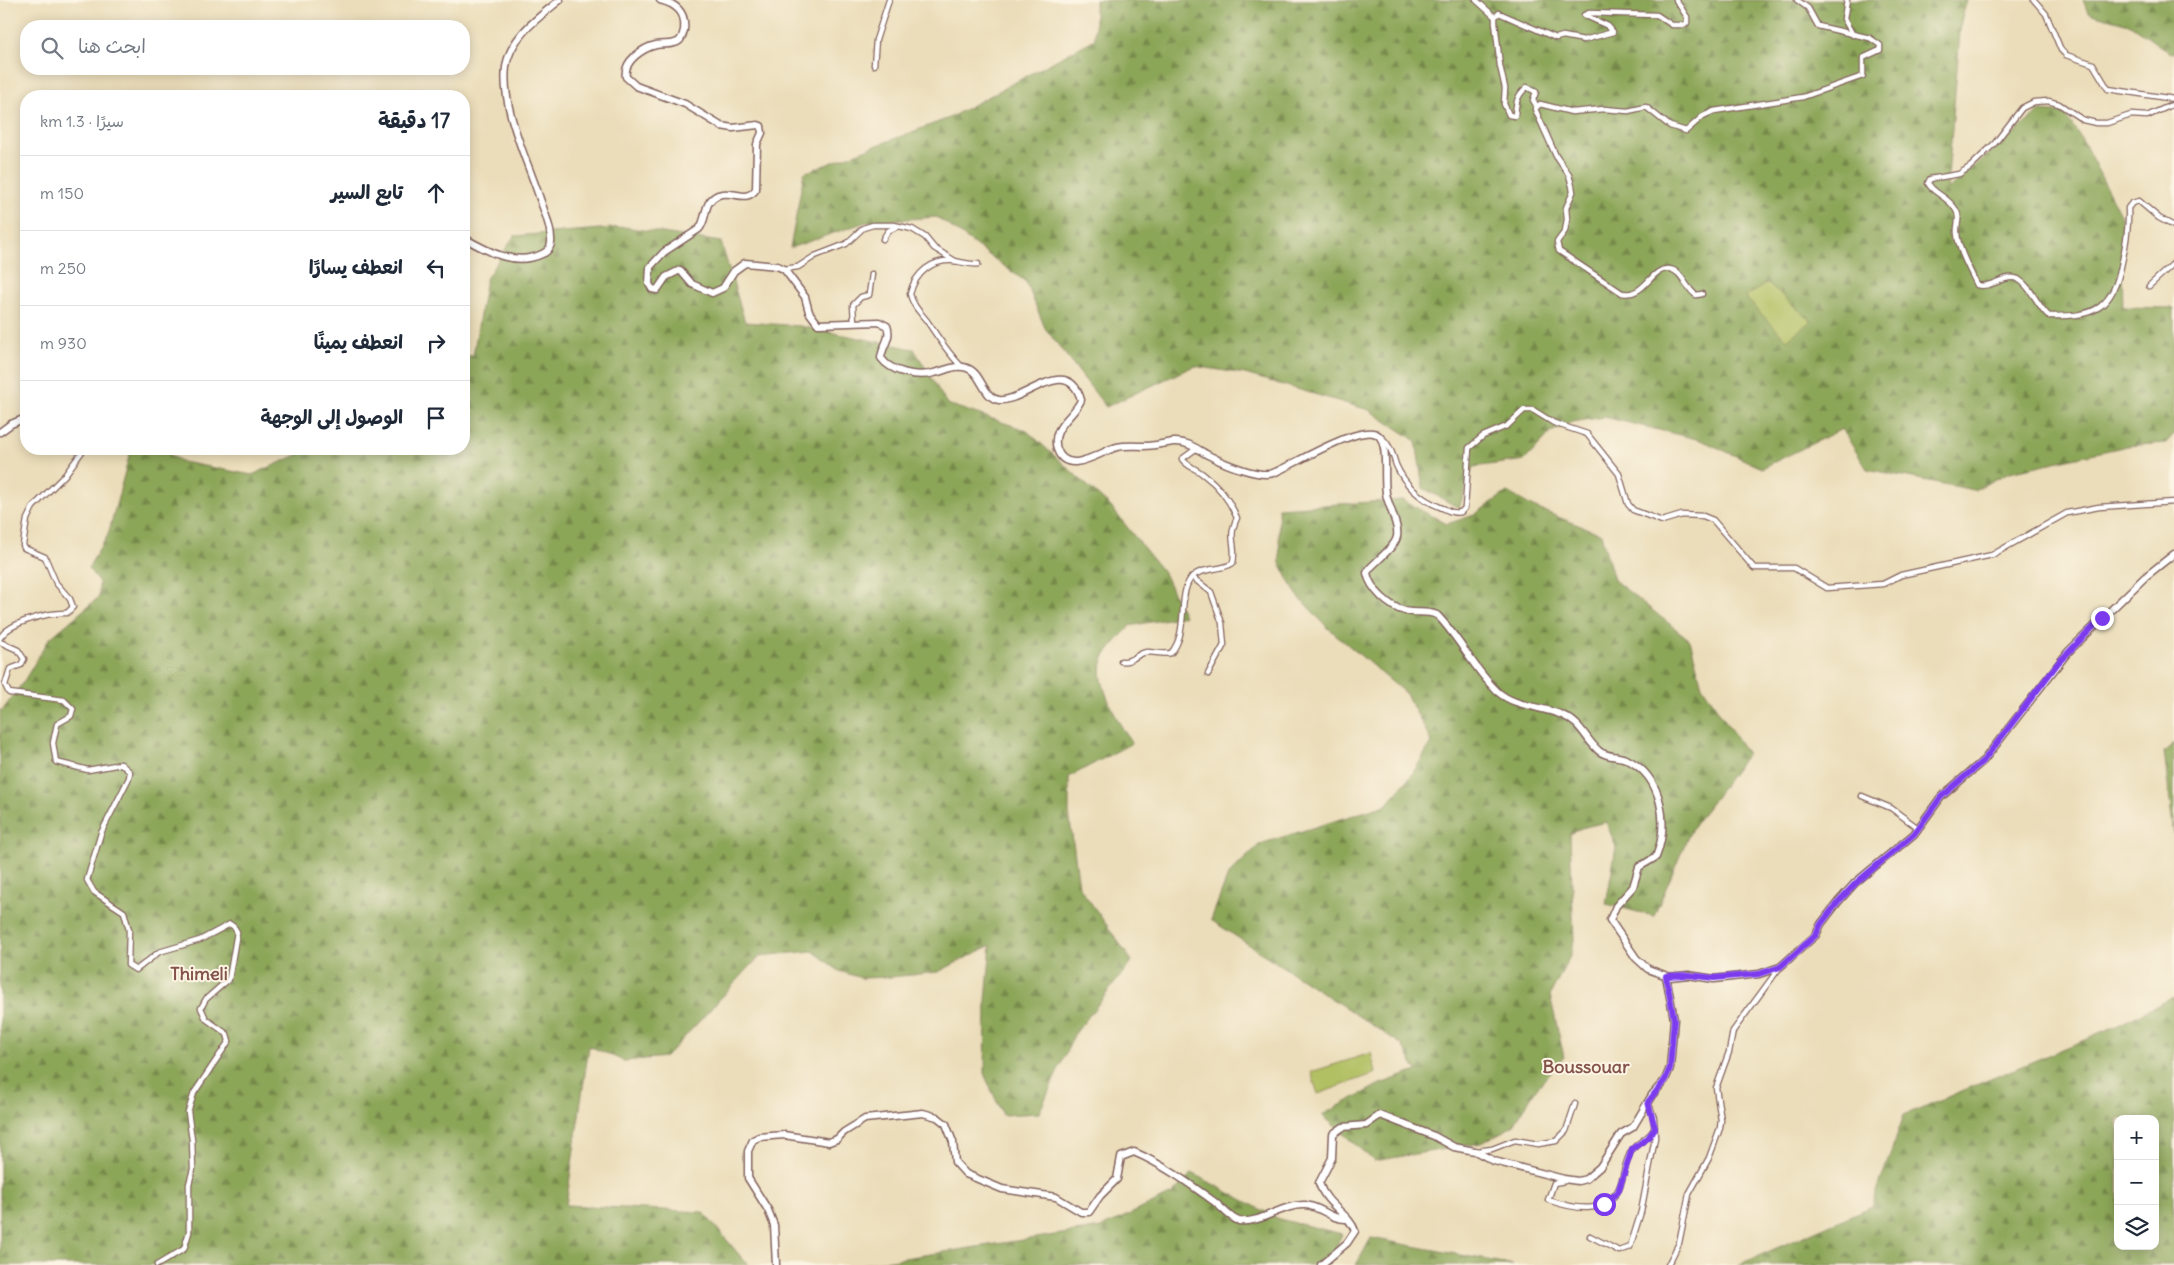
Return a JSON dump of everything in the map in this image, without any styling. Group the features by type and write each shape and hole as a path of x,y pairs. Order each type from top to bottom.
{"street":[{"path":"470,241 489,252 525,260 546,253 550,247 551,239 546,216 506,94 506,66 512,48 519,37 560,0"},
{"path":"660,0 681,11 684,23 683,35 680,41 673,44 658,44 638,53 627,66 626,76 636,86 685,104 721,126 758,125 761,126 762,133 756,144 756,189 753,193 742,197 726,194 712,200 706,208 703,225 700,229 664,252 650,267 649,284 652,289 657,290 666,277 680,270 692,284 712,293 723,288 734,271 745,263 777,266 784,269 805,297 809,312 818,324 879,322 887,326 889,331 888,338 882,350 881,358 886,364 898,370 923,375 961,366"},
{"path":"874,64 876,40 889,0"},
{"path":"1476,0 1495,17 1500,66 1505,88 1504,104 1508,115 1515,116 1518,96 1527,87 1536,92 1533,100 1536,105 1536,112 1546,130 1557,160 1569,176 1573,192 1566,208 1566,231 1557,242 1559,251 1622,293 1634,293 1661,270 1667,268 1673,270 1684,280 1692,293 1696,295 1702,294"},
{"path":"1495,17 1499,13 1510,16 1556,38 1563,36 1584,40 1613,32 1608,26 1584,15 1589,13 1657,15 1668,24 1683,25 1687,22 1687,18 1676,0"},
{"path":"1536,105 1543,104 1572,112 1604,109 1628,111 1646,107 1670,126 1686,132 1704,116 1714,111 1803,97 1861,77 1864,73 1863,58 1878,52 1881,47 1870,38 1818,26 1808,8 1797,0"},
{"path":"1847,0 1844,19 1853,34"},
{"path":"2034,0 2046,14 2061,50 2066,55 2094,64 2108,89 2174,100"},
{"path":"2174,104 2147,116 2131,115 2106,123 2096,123 2074,116 2059,104 2048,101 2034,102 2022,108 1995,142 1970,167 1959,174 1930,178 1928,183 1930,189 1949,199 1959,217 1957,233 1977,285 1986,288 2010,278 2017,278 2027,286 2049,316 2081,315 2092,312 2108,302 2117,286 2120,274 2127,238 2128,208 2132,203 2139,201 2159,218 2174,226"},
{"path":"784,269 798,267 815,256 846,244 859,231 868,226 900,226 921,234 934,248 955,261"},
{"path":"883,239 891,229 900,226"},
{"path":"978,264 955,261 926,268 916,279 910,294 917,310 926,320 942,346 961,366 970,369 978,375 994,398 1000,400 1049,381 1064,380 1073,385 1081,400 1079,406 1060,427 1057,436 1057,448 1062,456 1070,460 1090,460 1118,446 1177,442 1197,448 1219,461 1263,475 1277,471 1339,440 1373,433 1387,444 1410,488 1422,499 1456,513 1462,512 1465,508 1468,448 1483,436 1511,423 1524,410 1533,410 1554,423 1587,434 1619,474 1628,504 1634,510 1662,521 1682,515 1703,516 1714,520 1754,568 1794,568 1827,588 1883,584 1901,575 1992,555 2067,513 2100,507 2174,502"},
{"path":"2149,286 2174,263"},
{"path":"854,322 853,305 861,297 869,295 872,274"},
{"path":"0,432 20,420"},
{"path":"1379,436 1385,448 1385,489 1399,531 1396,542 1370,568 1368,573 1369,582 1374,590 1406,611 1429,612 1437,615 1498,692 1514,702 1544,708 1574,721 1600,751 1628,759 1635,765 1646,777 1658,796 1663,822 1660,847 1656,857 1638,867 1634,888 1616,906 1610,920 1636,958 1648,969 1666,976 1688,975 1714,978 1759,974 1780,967"},
{"path":"1121,661 1126,662 1148,652 1158,654 1171,653 1180,639 1184,601 1192,577 1199,573 1221,569 1233,563 1235,554 1231,532 1237,518 1231,503 1220,489 1203,474 1187,466 1182,459 1197,448"},
{"path":"0,638 4,632 42,614 67,613 73,607 70,599 56,583 45,557 24,548 23,545 27,519 32,507 65,475 80,455"},
{"path":"1668,1265 1679,1243 1689,1194 1712,1152 1720,1128 1721,1120 1716,1088 1729,1052 1733,1031 1780,967 1816,935 1832,909 1856,883 1904,843 1918,828 1941,797 1990,753 2033,694 2068,652 2145,576 2174,554"},
{"path":"1192,577 1211,592 1222,623 1224,645 1208,674"},
{"path":"0,642 18,650 24,659 21,665 10,669 8,672 5,684 10,693 64,700 73,709 71,716 57,724 53,743 56,762 88,770 121,764 130,772 131,775 100,833 86,880 94,892 124,912 129,930 128,966 136,970 160,952 200,940 230,924 236,930 229,979 206,999 201,1008 206,1019 229,1037 227,1045 194,1093 188,1112 193,1168 189,1184 189,1232 184,1248 157,1265"},
{"path":"1862,796 1891,808 1918,828"},
{"path":"1321,1265 1353,1237 1355,1231 1347,1218 1328,1202 1319,1183 1332,1158 1332,1139 1337,1130 1366,1125 1380,1115 1434,1136 1454,1147 1474,1151 1494,1161 1569,1180 1578,1181 1593,1175 1621,1134 1633,1127 1648,1102 1665,1080 1670,1068 1674,1019 1666,976"},
{"path":"1590,1236 1619,1251 1630,1247 1644,1198 1655,1138 1655,1128 1648,1102"},
{"path":"1474,1151 1492,1149 1515,1140 1538,1144 1556,1142 1566,1131 1576,1104"},
{"path":"776,1265 774,1225 768,1210 748,1178 748,1151 753,1140 759,1137 784,1136 829,1142 837,1139 844,1132 865,1119 923,1113 937,1118 946,1124 953,1142 955,1162 966,1174 1002,1189 1056,1198 1081,1212 1089,1212 1100,1196 1117,1179 1121,1157 1134,1152 1167,1168 1222,1207 1234,1219 1240,1221 1256,1219 1281,1209 1302,1205 1314,1206 1333,1217 1347,1218"},
{"path":"1569,1180 1554,1183 1548,1200 1577,1208 1592,1208 1604,1204 1618,1192 1632,1149 1648,1138 1655,1128"}],"green space":[{"path":"1095,0 1967,0 1961,21 1947,189 2040,111 2064,113 2083,141 2121,216 2123,307 2174,308 2174,434 2166,443 2127,446 2010,472 1974,490 1867,469 1842,429 1762,468 1701,440 1604,417 1572,422 1551,432 1525,460 1473,467 1459,508 1423,488 1416,441 1369,410 1245,374 1194,366 1106,407 1045,328 1026,282 937,217 866,222 790,248 804,173 949,118 1095,39"},
{"path":"2083,0 2174,0 2174,52 2170,53 2129,24 2088,13"},
{"path":"624,227 721,242 745,322 800,326 914,349 947,404 1026,430 1111,507 1164,573 1184,616 1129,626 1112,647 1103,660 1101,669 1102,679 1110,703 1132,743 1069,777 1069,813 1079,886 1132,961 1074,1035 1039,1113 1003,1115 985,1076 986,1000 991,945 938,972 892,977 861,978 839,971 813,951 760,956 666,1057 624,1061 589,1046 566,1205 703,1212 748,1265 0,1265 0,709 2,711 24,681 49,639 99,597 99,582 88,568 108,535 129,455 171,455 183,462 252,475 297,455 470,455 470,356 473,356 486,279 514,236"},
{"path":"1768,283 1811,321 1787,340 1745,297"},
{"path":"1507,492 1533,507 1601,534 1614,580 1690,640 1702,686 1747,754 1691,830 1654,916 1606,904 1616,847 1606,822 1581,828 1570,834 1574,940 1570,956 1550,995 1564,1057 1536,1089 1513,1126 1481,1143 1374,1161 1322,1115 1380,1084 1417,1071 1401,1044 1211,920 1228,875 1260,844 1386,805 1411,776 1432,742 1406,694 1327,627 1297,595 1280,563 1278,508 1402,500 1447,524 1474,515"},
{"path":"2174,743 2174,835 2164,752"},
{"path":"2174,997 2174,1265 1738,1265 1872,1206 1904,1115 2106,1031"},
{"path":"1371,1053 1376,1073 1318,1094 1311,1072"},
{"path":"1192,1173 1279,1219 1342,1234 1328,1265 859,1265 1101,1228 1172,1194"},
{"path":"1371,1238 1498,1262 1514,1265 1356,1265"}],"district":[{"name":"Thimeli","path":"199,974"},
{"name":"Boussouar","path":"1586,1067"}],"route":[{"path":"1604,1204 1618,1192 1632,1149 1648,1138 1655,1128 1654,1118 1648,1102 1665,1080 1670,1068 1674,1029 1666,976 1688,975 1714,978 1759,974 1771,972 1780,967 1816,935 1821,924 1856,883 1914,834 1941,797 1984,760 2058,663 2090,628 2102,618"}]}
